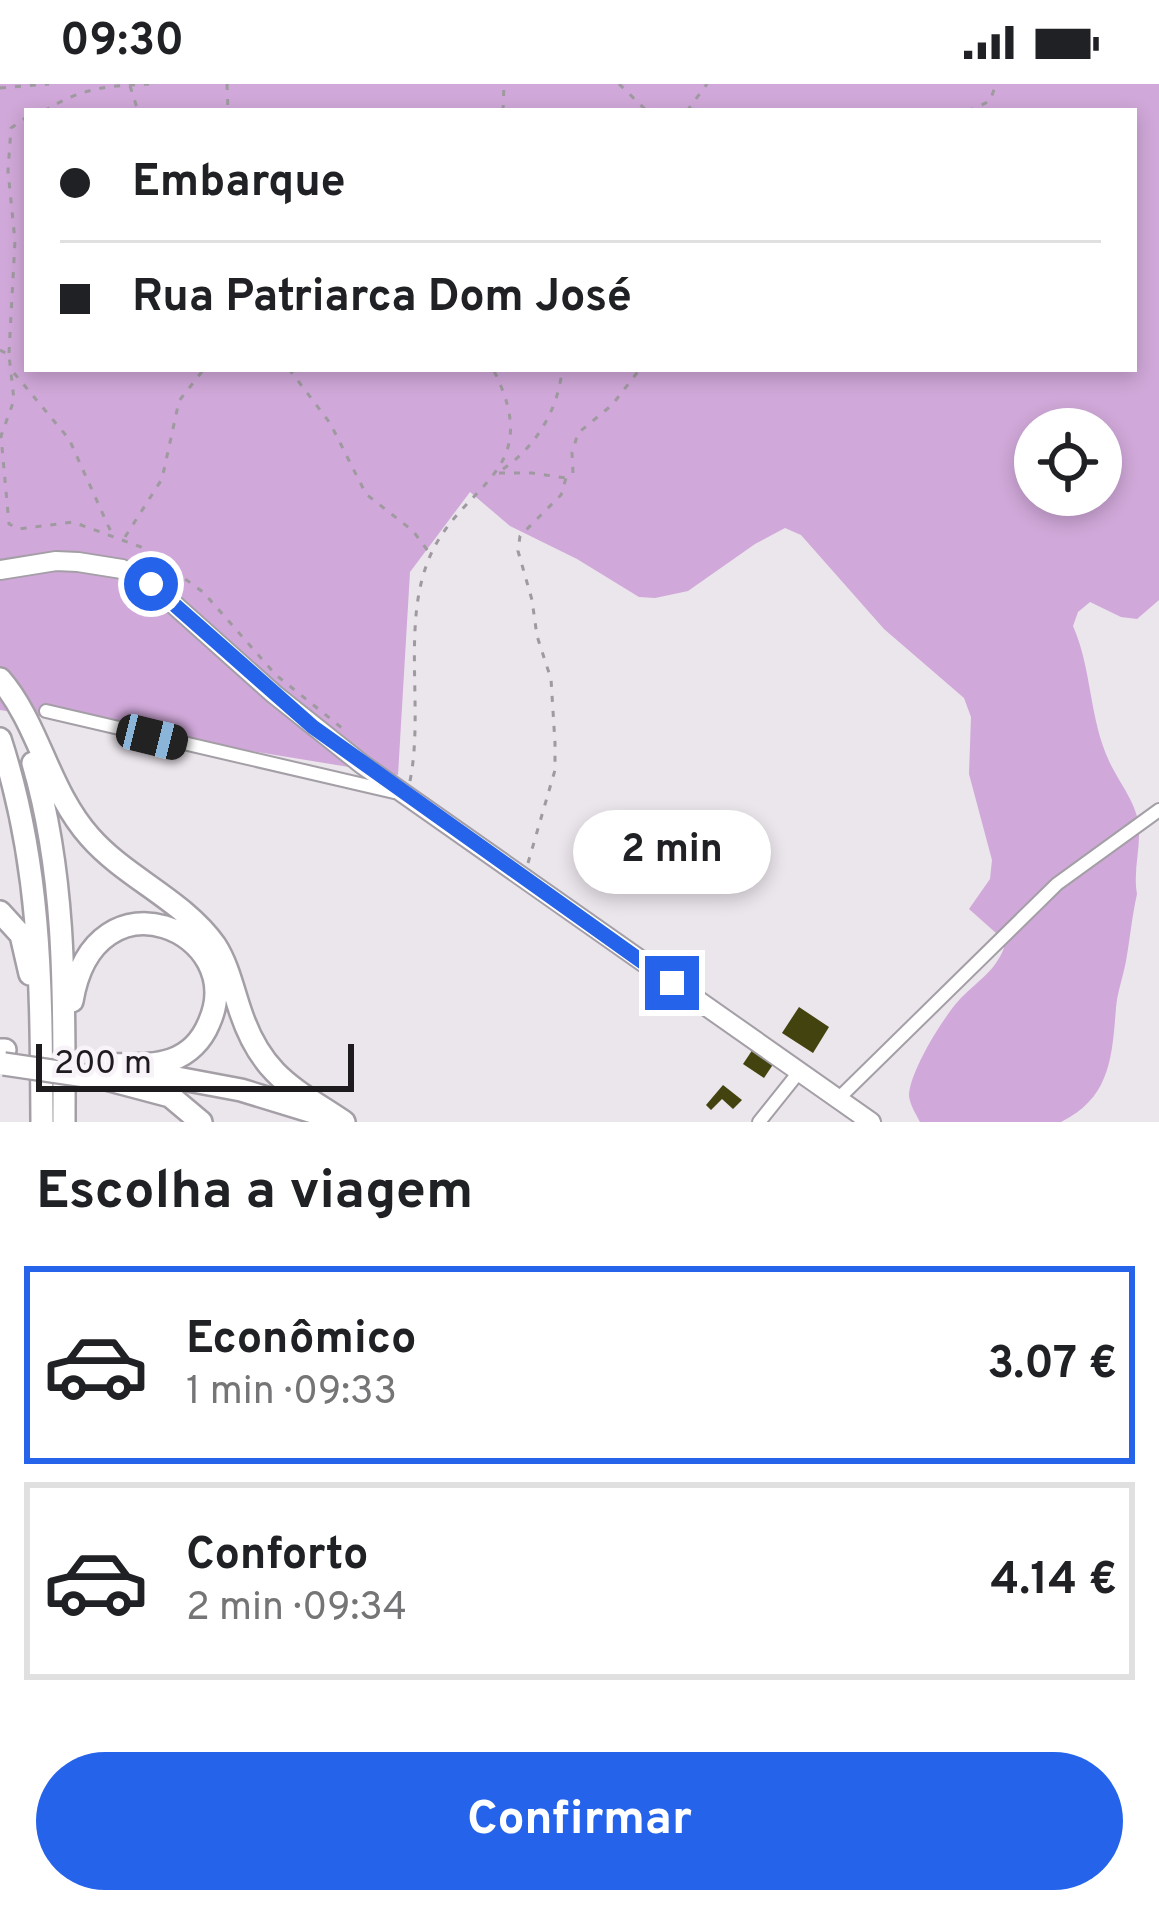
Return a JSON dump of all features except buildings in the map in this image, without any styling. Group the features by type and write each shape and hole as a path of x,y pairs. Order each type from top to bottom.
{"highway":[{"path":"0,679 32,761 58,903 65,1118"},
{"path":"0,679 16,698 50,776 77,821 105,854 187,916 219,951 246,1028 269,1069 344,1122"},
{"path":"0,739 31,864 43,1019 38,1122"},
{"path":"0,912 20,935 43,1019"},
{"path":"64,1043 75,981 98,941 109,932 138,925 181,933 205,956 213,975 214,1014 205,1033 193,1048 165,1062 106,1072"},
{"path":"2,1058 241,1090 344,1122"},
{"path":"106,1072 180,1101 201,1122"},
{"path":"136,1084 212,1094 316,1122"}],"main road":[{"path":"0,570 78,562 137,576 313,727 871,1122"}],"street":[{"path":"46,711 407,794"},
{"path":"838,1100 1057,884 1159,810"},
{"path":"759,1122 799,1072"}],"path":[{"path":"0,88 50,84"},
{"path":"49,108 76,92 149,84"},
{"path":"619,84 644,108"},
{"path":"975,108 990,101 996,84"},
{"path":"9,355 15,241 8,149 11,128 24,119"},
{"path":"13,371 68,439 112,535"},
{"path":"123,539 162,479 179,401 202,372"},
{"path":"291,372 330,423 367,494 413,531 430,554"},
{"path":"494,372 509,428 508,449 497,473"},
{"path":"407,794 417,730 419,592 430,554 464,507 538,434 558,394 562,372"},
{"path":"522,875 555,770 555,743 551,679 518,551 520,536 561,495 566,478 573,473 578,433 612,405 638,372"},
{"path":"497,473 566,478"}],"shaded area":[{"path":"0,84 1159,84 1159,600 1137,619 1090,602 1078,612 1073,626 1102,745 1132,802 1139,837 1137,894 1113,1044 1099,1089 1077,1112 1061,1122 920,1122 913,1109 911,1086 929,1044 1004,948 996,933 969,909 990,879 992,860 969,774 971,717 964,698 884,629 801,535 785,528 688,591 639,597 510,526 470,492 410,572 398,775 0,710"}],"route":[{"path":"151,584 313,727 672,983"}]}
